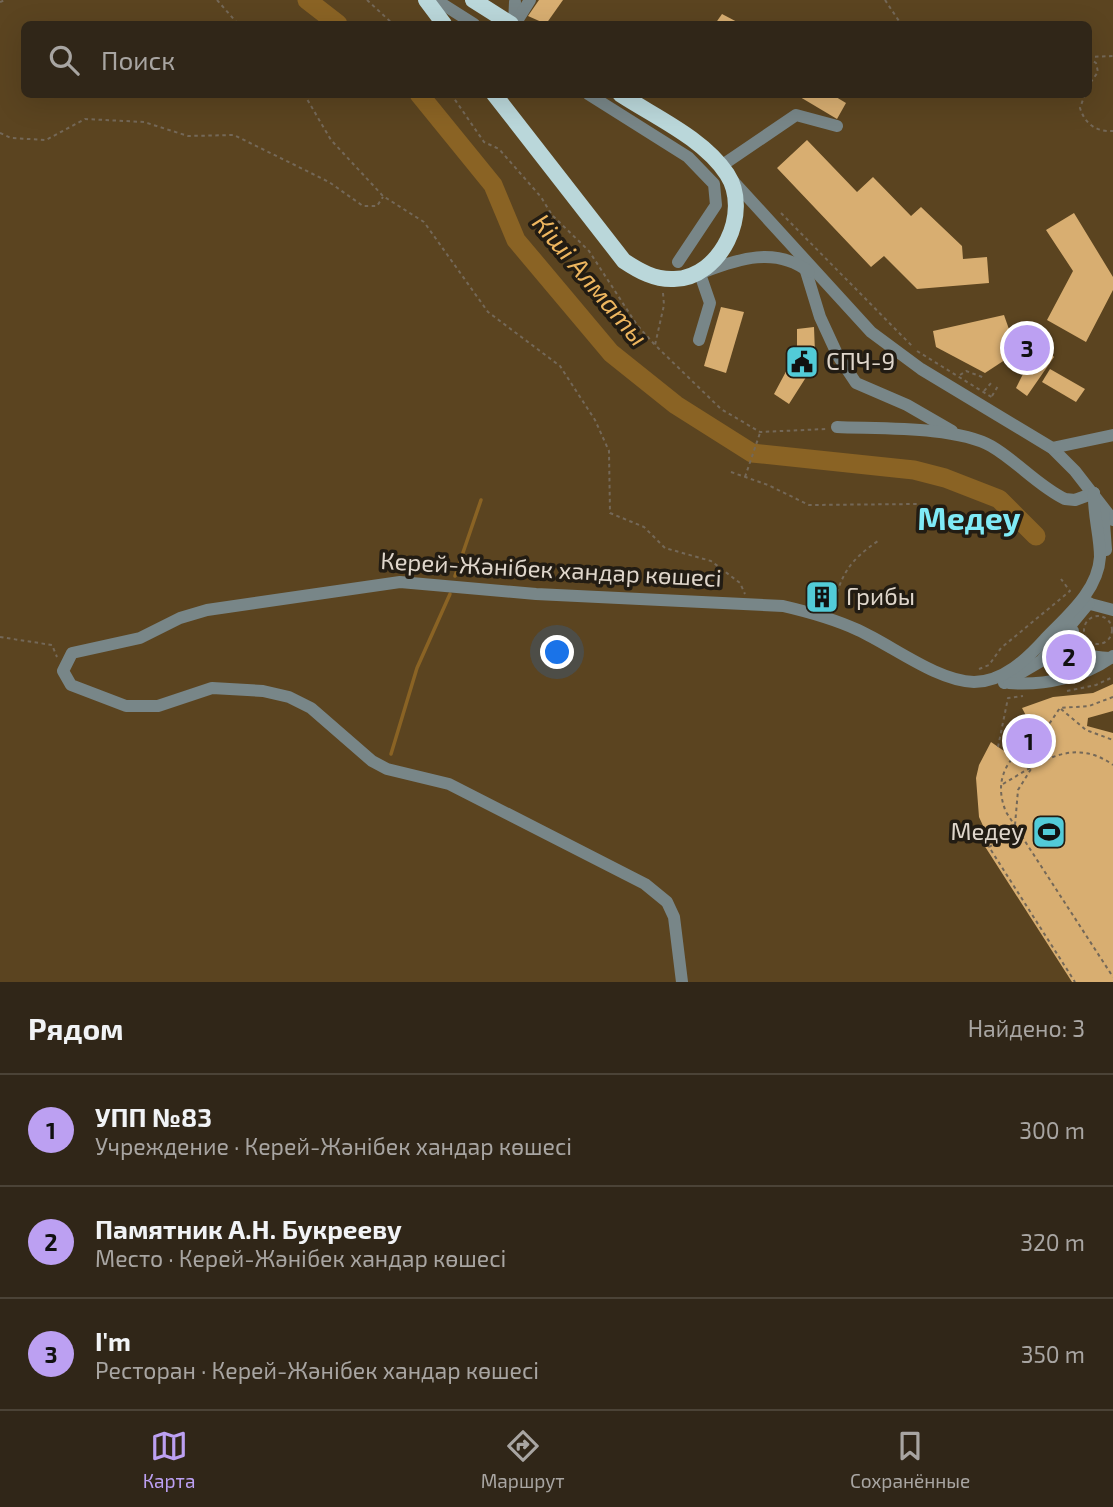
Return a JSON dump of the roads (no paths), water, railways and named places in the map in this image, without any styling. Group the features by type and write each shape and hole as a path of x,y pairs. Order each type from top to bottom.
{"main road":[{"path":"426,0 442,21"},
{"path":"473,0 508,21"},
{"path":"497,98 610,246 635,268 662,278 680,270 710,263 726,243 735,218 736,202 724,171 698,145 626,98"}],"street":[{"path":"436,0 469,21"},
{"path":"515,21 530,0"},
{"path":"513,21 515,2"},
{"path":"594,98 688,157 714,184 716,205 680,270 700,274 747,257 781,258 804,268 840,296"},
{"path":"837,126 796,115 724,171 872,331 895,352 992,397 1052,448 1094,493 1113,520"},
{"path":"781,258 785,267 782,273"},
{"path":"804,268 820,317 838,356 856,383 907,405 940,427 988,444 1065,499 1075,500 1094,493"},
{"path":"699,340 710,303 700,274"},
{"path":"836,427 927,432 969,438"},
{"path":"1052,448 1113,435"},
{"name":"Керей-Жәнібек хандар көшесі","path":"1084,603 1100,559 1093,514 1094,493"},
{"name":"Керей-Жәнібек хандар көшесі","path":"682,982 674,917 667,902 645,884 449,784 387,769 372,761 311,708 289,697 229,687 212,688 158,706 126,706 71,685 63,671 65,662 72,653 141,638 180,618 207,610 400,582 536,594 783,606 819,614 859,630 953,679 998,681 1032,654 1084,603 1105,570 1103,506"},
{"path":"1084,603 1113,610"},
{"path":"1078,632 1077,648 1084,654 1112,657"},
{"path":"998,681 1031,684 1083,674 1112,657"}],"waterway":[{"name":"Кіші Алматы","path":"307,0 334,21"},
{"name":"Кіші Алматы","path":"422,98 493,185 516,240 611,353 676,405 752,453 914,470 945,478 999,499 1036,536"},
{"path":"455,576 481,500"},
{"path":"391,754 417,668 450,594"}],"place":[{"name":"I'm","path":"1027,348"},
{"name":"СПЧ-9","path":"802,362"},
{"name":"Грибы","path":"822,597"},
{"name":"Памятник А.Н. Букрееву","path":"1069,657"},
{"name":"УПП №83","path":"1029,741"},
{"name":"Медеу","path":"1049,832"}],"district":[{"name":"Медеу","path":"969,519"}]}
